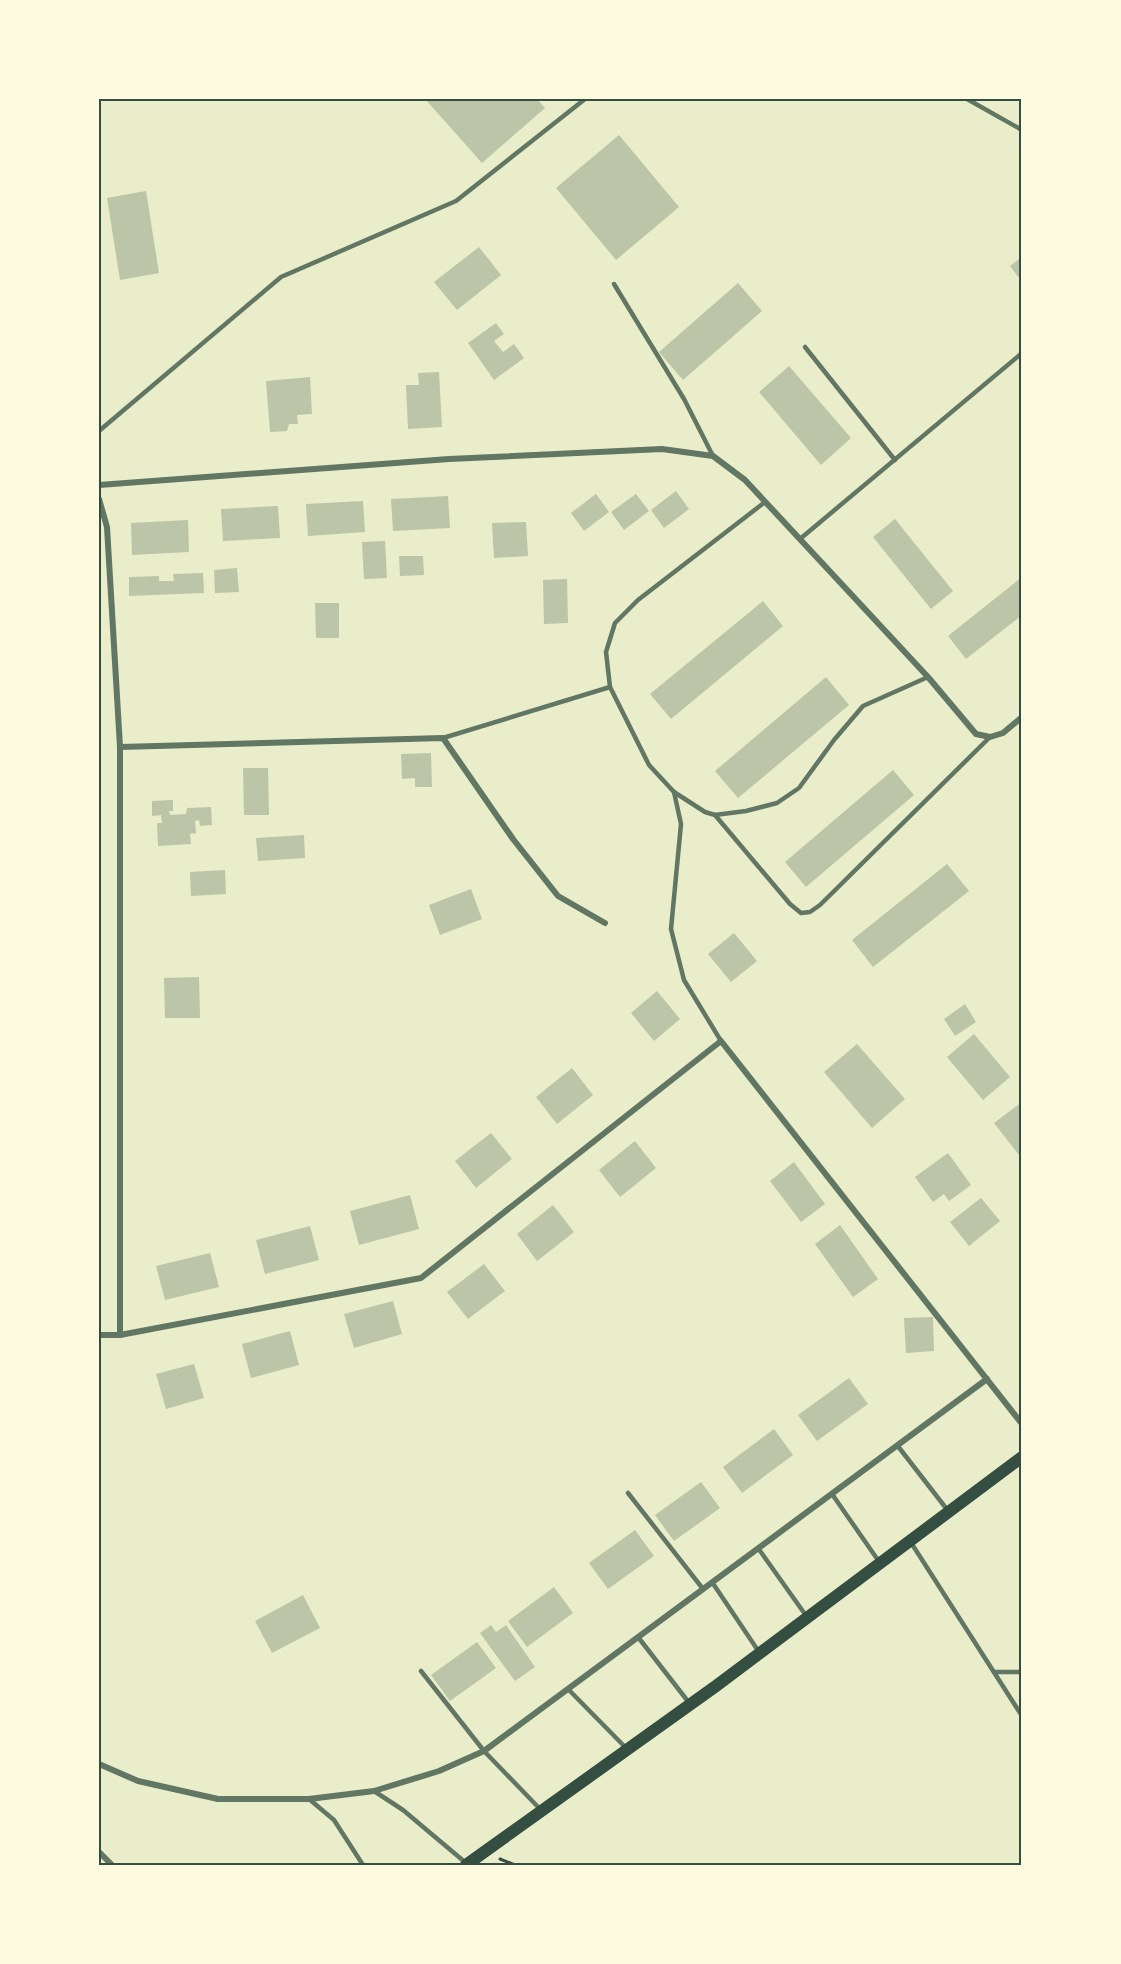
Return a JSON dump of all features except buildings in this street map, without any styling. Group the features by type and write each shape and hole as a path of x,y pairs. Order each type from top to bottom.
{"main road":[{"path":"467,1865 808,1618 1022,1457"}],"street":[{"path":"99,485 460,458 662,449 713,456 745,480 928,677 976,734 990,737 1002,733 1022,717"},
{"path":"99,499 107,527 120,747 120,1335"},
{"path":"120,747 443,738 513,839 558,896 605,923"},
{"path":"99,1335 120,1335 421,1278 721,1041 1022,1424"},
{"path":"99,1764 138,1781 218,1799 309,1798 374,1791 440,1771 484,1751 987,1379"},
{"path":"99,1852 112,1865"}],"lane":[{"path":"99,431 280,277 456,201 585,99"},
{"path":"967,99 1022,130"},
{"path":"614,284 684,399 713,456"},
{"path":"805,346 895,460"},
{"path":"800,539 1022,353"},
{"path":"765,502 638,600 615,623 606,652 610,687 649,765 674,792 705,812 714,815 746,811 777,803 800,788 834,740 863,706 928,677"},
{"path":"443,738 610,687"},
{"path":"714,815 790,904 801,913 810,912 820,905 990,737"},
{"path":"674,792 681,824 671,929 684,980 721,1041"},
{"path":"897,1445 949,1512"},
{"path":"628,1493 703,1589"},
{"path":"832,1494 880,1563"},
{"path":"910,1541 1022,1716"},
{"path":"758,1548 808,1618"},
{"path":"712,1582 760,1653"},
{"path":"638,1637 690,1704"},
{"path":"421,1671 484,1751 542,1811"},
{"path":"994,1672 1022,1672"},
{"path":"568,1689 627,1749"},
{"path":"374,1791 403,1810 467,1865"},
{"path":"309,1798 334,1820 363,1865"}]}
